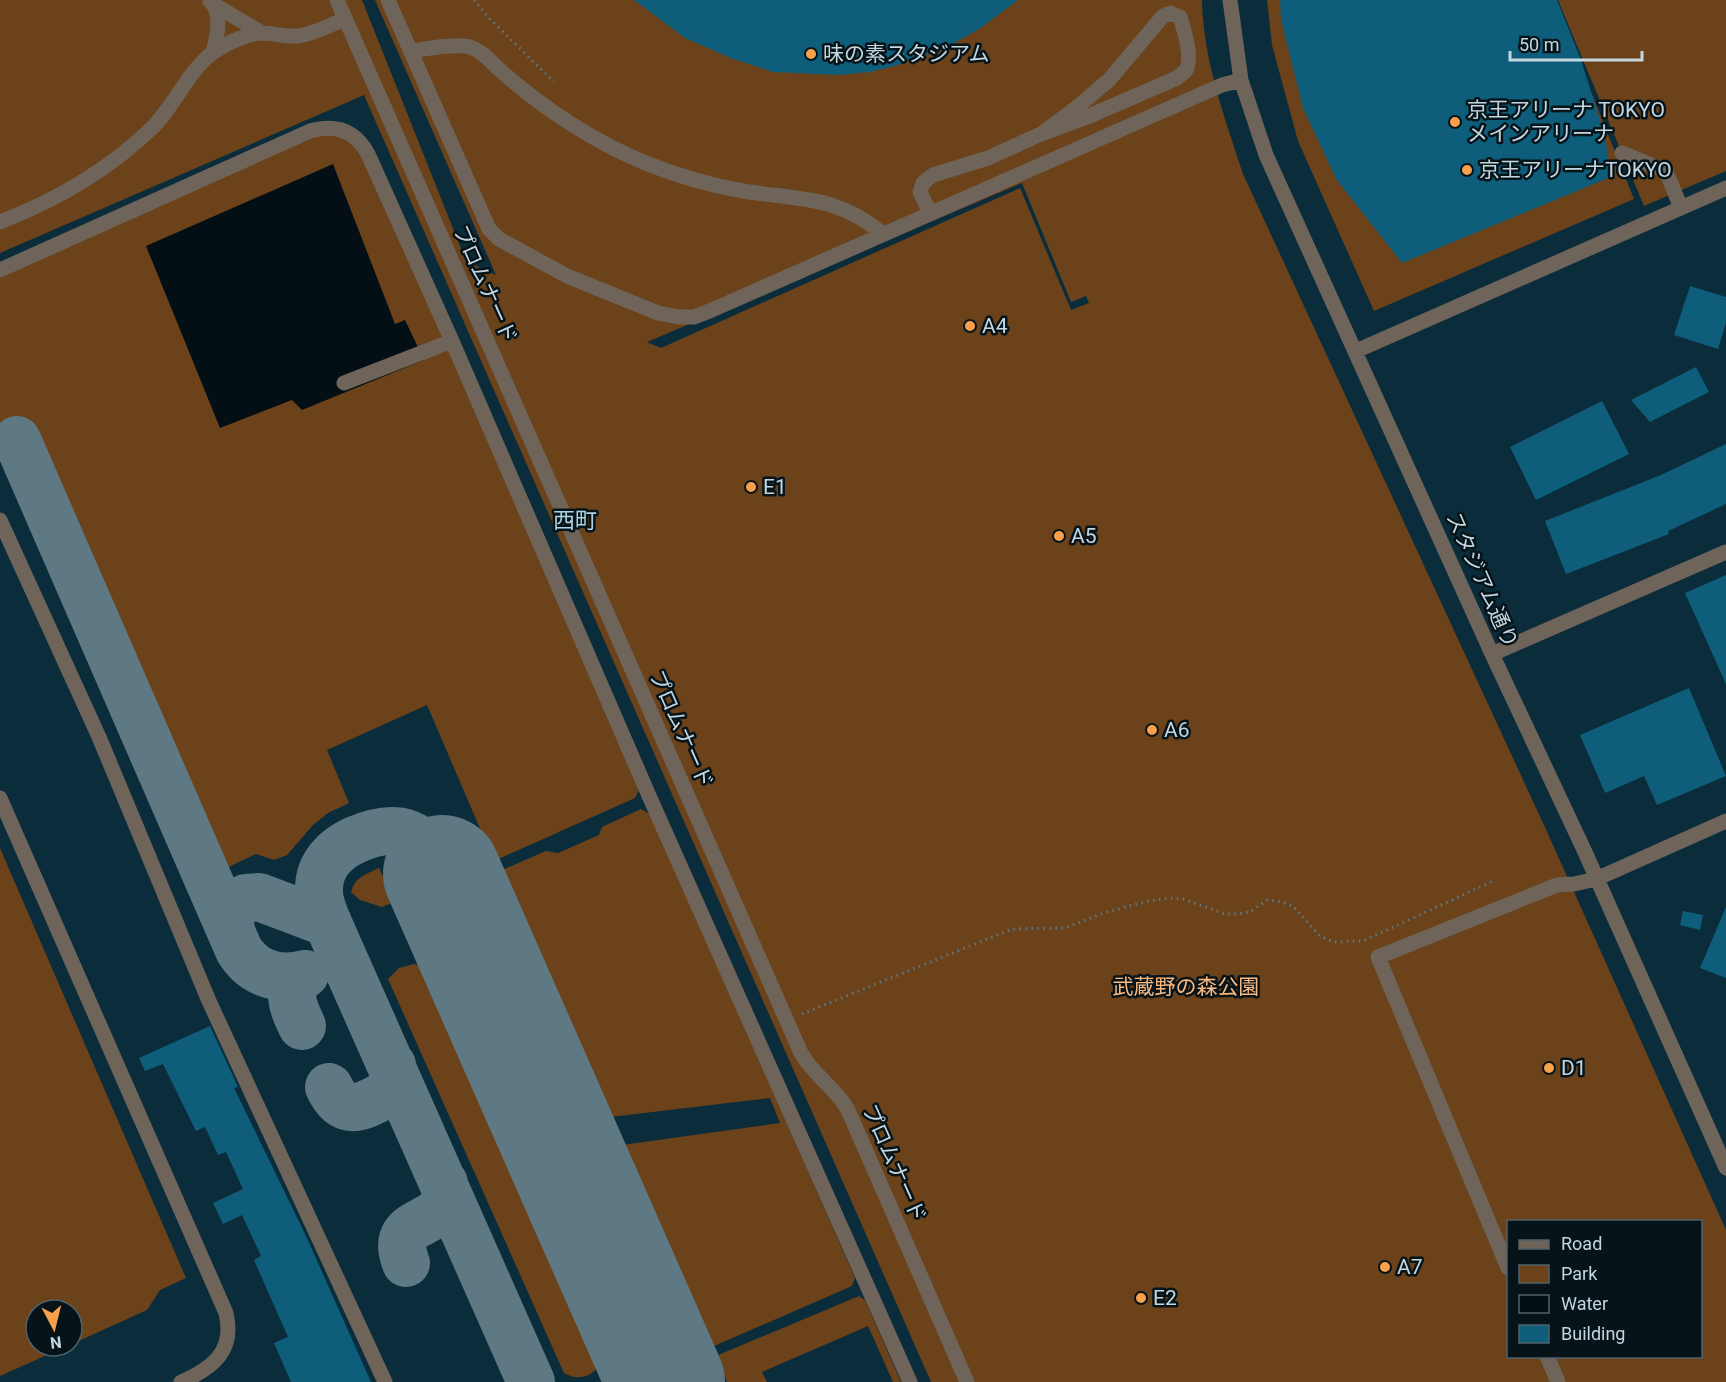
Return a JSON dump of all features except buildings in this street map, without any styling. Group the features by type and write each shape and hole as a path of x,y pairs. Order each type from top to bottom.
{"street":[{"name":"プロムナード","path":"337,0 786,1020 804,1059 848,1110 967,1382"},
{"path":"388,0 489,229 499,238 567,276 658,313 679,317 694,317 1222,85 1241,80"},
{"name":"スタジアム通り","path":"1230,0 1241,80 1266,155 1726,1168"},
{"path":"211,2 262,33 285,37 300,36 345,19"},
{"path":"211,2 218,30 213,52"},
{"path":"930,213 920,192 923,183 933,176 988,158 1041,134 1097,113 1177,78 1186,71 1189,63 1180,17 1171,13 1163,16 1109,80 1041,134"},
{"path":"0,222 32,210 94,175 155,125 200,65 213,52 236,40 262,33"},
{"path":"410,51 466,46 480,52 548,108 592,136 642,161 716,186 829,203 845,208 869,222 883,234"},
{"path":"0,270 310,131 322,128 347,131 364,145 452,340 650,798 910,1382"},
{"path":"1622,153 1666,171 1681,208"},
{"path":"1356,351 1726,188"},
{"path":"344,383 452,340"},
{"path":"0,520 99,737 209,1001 385,1382"},
{"path":"1492,654 1726,552"},
{"path":"0,798 226,1313 229,1335 220,1356 206,1369 181,1382"},
{"path":"1507,1263 1378,957 1557,885 1596,879 1726,821"},
{"path":"1548,1358 1558,1382"}],"path":[{"path":"474,0 490,19 554,82"},
{"path":"786,1020 1012,929 1065,928 1104,913 1144,902 1167,898 1183,899 1225,914 1237,914 1250,912 1267,900 1278,901 1293,906 1320,936 1334,942 1363,941 1493,881"}],"green space":[{"name":"武蔵野の森公園","path":"0,0 362,0 466,261 496,275 375,0 1202,0 1206,45 1211,67 1243,174 1543,823 1726,1230 1726,1382 931,1382 364,95 0,253","holes":["1022,183 1071,302 1086,296 1089,303 1071,310 1020,188 661,348 647,342"]},
{"name":"京王アリーナTOKYO","path":"1267,0 1554,0 1634,199 1374,311 1298,141 1272,45"},
{"path":"1558,0 1726,0 1726,171 1644,206"},
{"path":"329,126 364,142 641,786 635,798 494,861 427,705 327,750 349,803 328,813 313,825 287,855 274,860 256,854 224,869 27,424 0,434 0,274"},
{"path":"641,809 651,815 855,1278 852,1286 705,1350 615,1146 780,1123 770,1098 602,1118 495,873 546,851 558,853 599,835 602,827"},
{"path":"0,848 186,1278 160,1290 147,1310 84,1339 84,1298 24,1298 24,1358 40,1358 0,1376"},
{"path":"379,868 394,902 382,907 360,900 351,892 358,879"},
{"path":"414,964 424,966 601,1359 596,1370 587,1376 576,1377 564,1373 388,979 399,968"},
{"path":"859,1296 865,1300 901,1382 893,1382 868,1326 762,1372 767,1382 727,1382 716,1356"}],"water":[{"path":"333,164 395,324 405,320 424,360 302,410 292,400 220,428 146,246"}],"taxiway":[{"path":"17,440 239,950 252,965 268,974 285,977 305,974"},
{"path":"435,859 419,840 409,834 389,831 367,835 341,848 325,865 320,880 320,902 531,1382"},
{"path":"231,931 233,906 246,898 259,897 328,923"},
{"path":"302,1026 293,1005 292,992 298,980 305,974"},
{"path":"329,1087 341,1104 352,1107 364,1105 382,1096 390,1088 393,1078 392,1065"},
{"path":"406,1263 402,1246 405,1235 440,1209 445,1199 444,1183"},
{"path":"634,1382 641,1369 644,1356 642,1328"}],"runway":[{"path":"442,874 666,1382"}],"place":[{"name":"味の素スタジアム","path":"811,54"},
{"name":"京王アリーナ TOKYO メインアリーナ","path":"1455,122"},
{"name":"京王アリーナTOKYO","path":"1467,170"},
{"name":"A4","path":"970,326"},
{"name":"E1","path":"751,487"},
{"name":"A5","path":"1059,536"},
{"name":"A6","path":"1152,730"},
{"name":"D1","path":"1549,1068"},
{"name":"A7","path":"1385,1267"},
{"name":"E2","path":"1141,1298"}],"district":[{"name":"西町","path":"575,520"}]}
